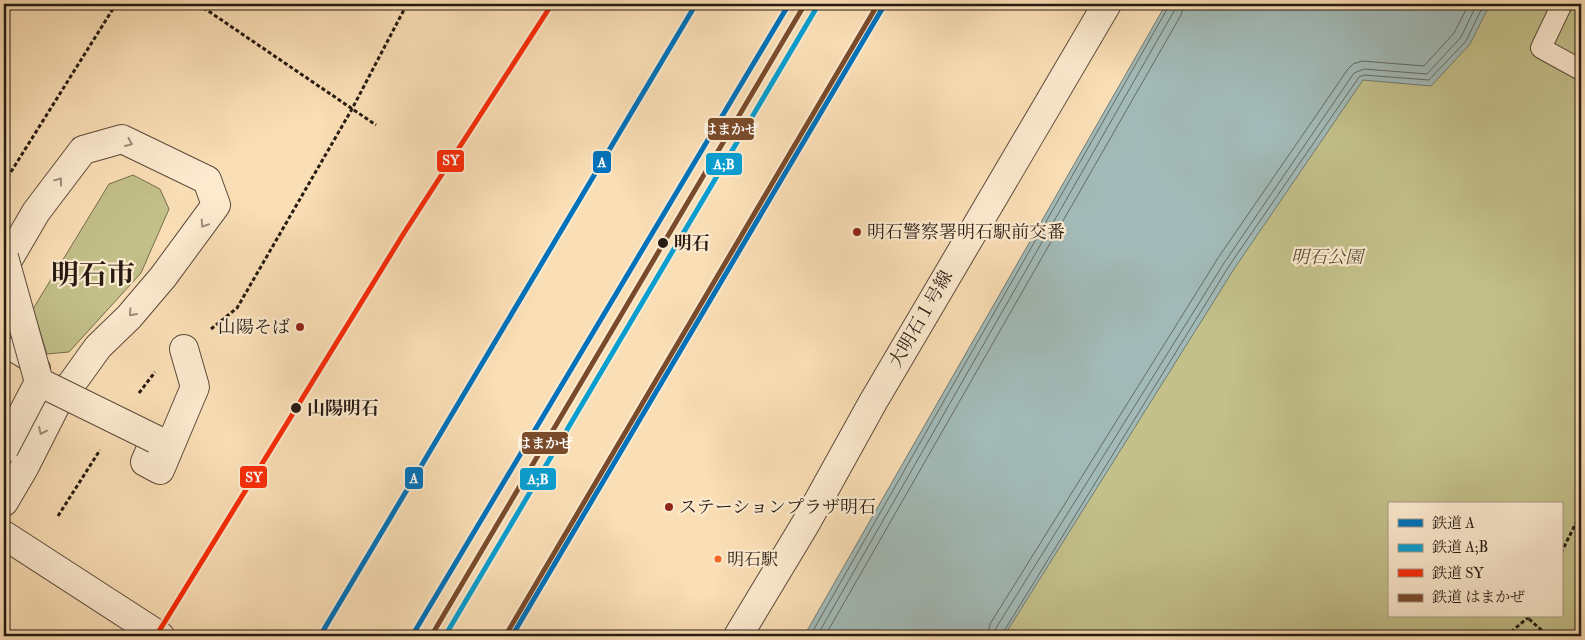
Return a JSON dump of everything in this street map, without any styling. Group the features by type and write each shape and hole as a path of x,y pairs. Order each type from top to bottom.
{"street":[{"name":"大明石１号線","path":"738,636 806,523 873,402 1107,4"},
{"path":"4,267 36,212 83,150 122,139 207,180 216,205 198,232 129,317 98,347 70,386 64,389 24,468 4,502"},
{"path":"4,257 39,382 4,449"},
{"path":"39,382 155,439 145,462 160,470 195,387 184,349"},
{"path":"4,535 160,636"}],"lane":[{"path":"1562,4 1541,48 1581,70"},
{"path":"4,346 70,386"}],"path":[{"path":"4,183 116,4"},
{"path":"198,4 376,125"},
{"path":"135,398 155,372 237,308 352,109 407,4"},
{"path":"58,516 104,444"},
{"path":"1562,551 1581,513"},
{"path":"1506,636 1529,618"},
{"path":"1531,618 1548,636"}],"green space":[{"name":"明石公園","path":"1180,4 1581,4 1581,636 816,636"},
{"path":"133,175 160,189 169,209 141,273 69,352 47,354 33,309 109,184"}],"water":[{"path":"1166,4 1490,4 1470,44 1431,86 1363,80 1234,269 1004,636 804,636"}],"rail line":[{"name":"SY","path":"156,636 404,233 552,4"},
{"name":"A","path":"320,636 696,4"},
{"name":"A","path":"412,636 789,4"},
{"name":"はまかぜ","path":"433,633 805,4"},
{"name":"はまかぜ","path":"507,633 878,4"},
{"name":"A","path":"512,636 885,4"},
{"name":"A;B","path":"445,636 817,7"}],"place":[{"name":"明石警察署明石駅前交番","path":"857,232"},
{"name":"明石","path":"663,243"},
{"name":"山陽そば","path":"300,327"},
{"name":"山陽明石","path":"296,408"},
{"name":"ステーションプラザ明石","path":"669,507"},
{"name":"明石駅","path":"718,559"}],"district":[{"name":"明石市","path":"93,275"}]}
